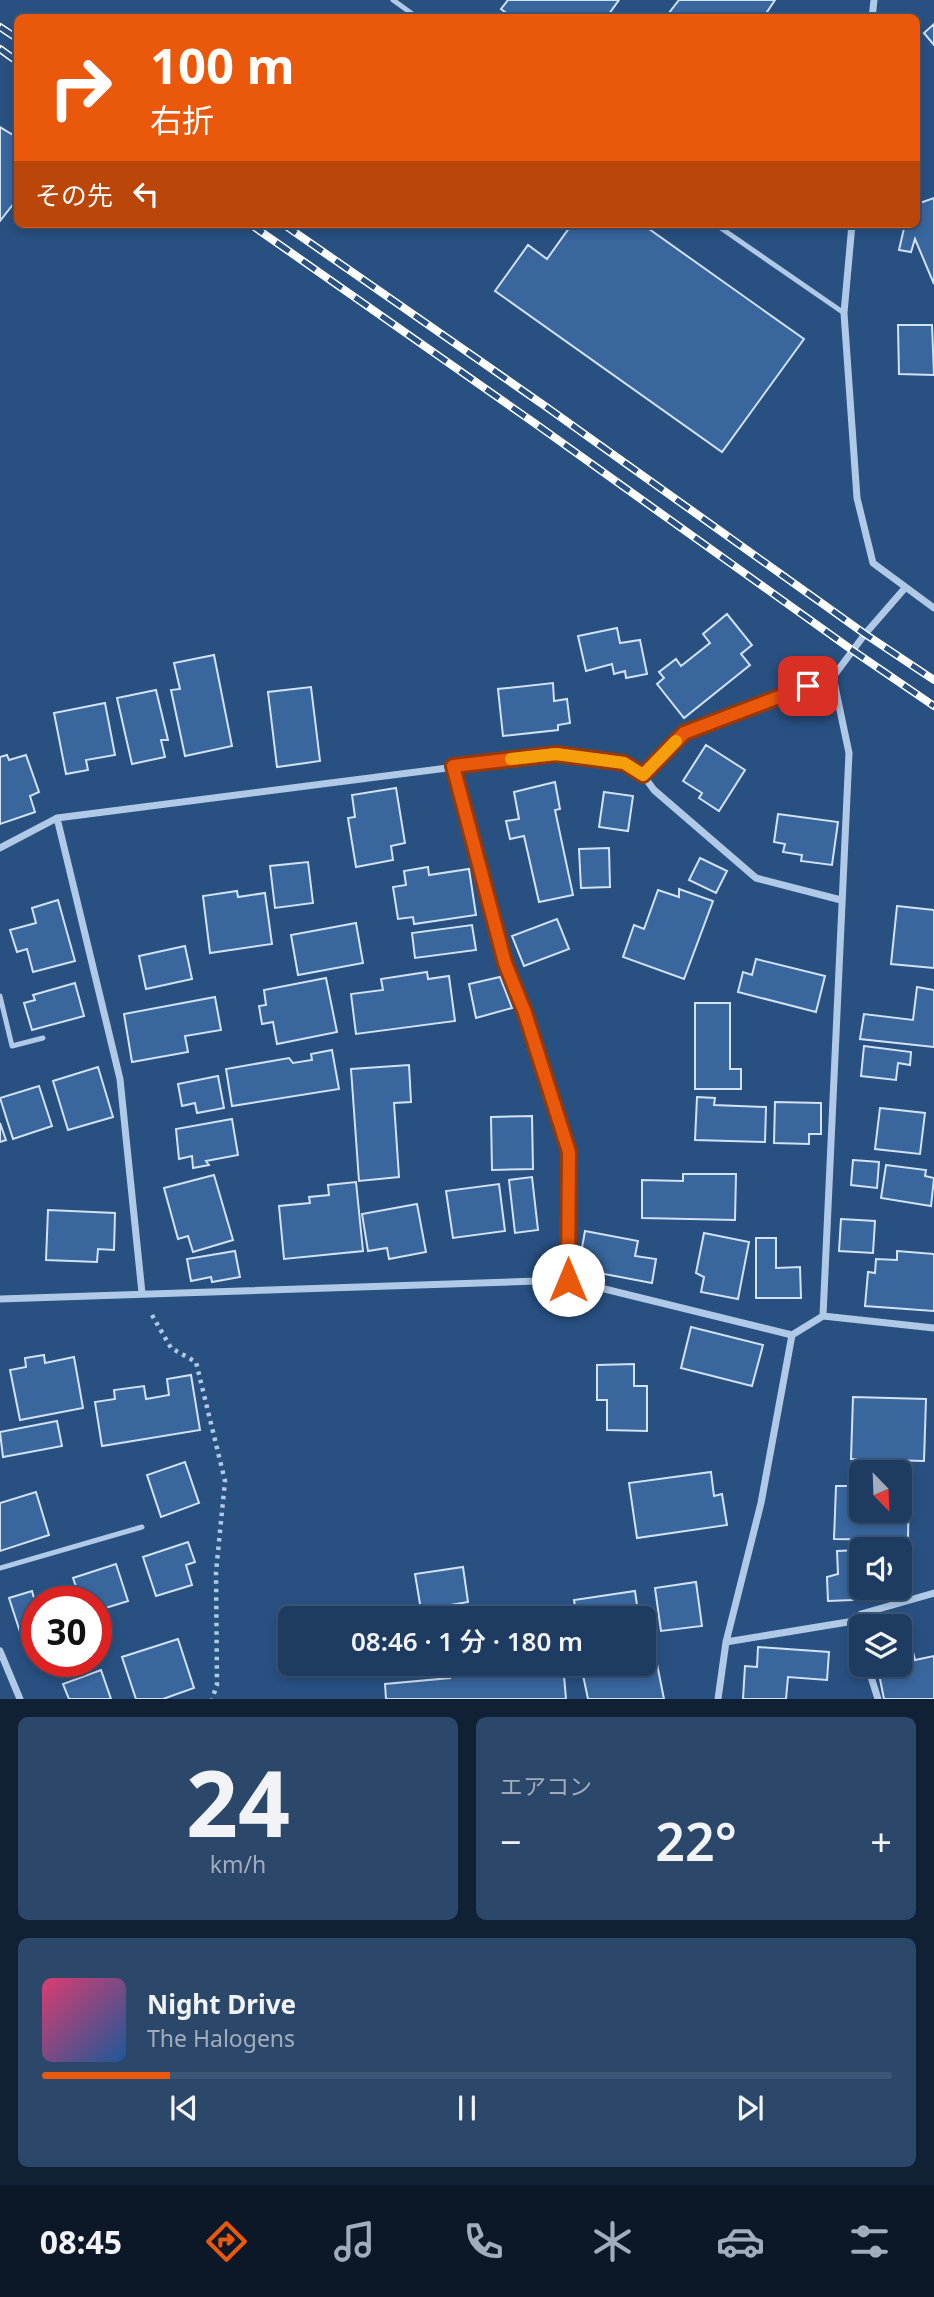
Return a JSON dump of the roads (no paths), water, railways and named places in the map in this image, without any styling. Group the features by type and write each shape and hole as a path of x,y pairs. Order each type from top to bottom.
{"street":[{"path":"852,228 844,313 856,498 873,563 934,608"},
{"path":"643,775 684,733 833,677 865,634 905,588"},
{"path":"823,1316 849,753 833,677"},
{"path":"0,848 57,818 556,754 624,763 643,775 654,790 756,878 841,900"},
{"path":"453,766 505,963 525,1013 569,1152 568,1280"},
{"path":"57,818 120,1079 142,1293"},
{"path":"0,1299 568,1280 792,1335 823,1316 934,1328"},
{"path":"718,1699 726,1642 761,1503 792,1335"},
{"path":"864,1614 934,1592"},
{"path":"726,1642 849,1622"},
{"path":"0,1651 20,1699"},
{"path":"871,1677 878,1699"}],"lane":[{"path":"393,0 412,14"},
{"path":"721,228 844,313"},
{"path":"0,996 12,1046 43,1038"},
{"path":"0,1568 142,1527"}],"railway":[{"path":"0,27 14,36"},
{"path":"0,49 14,59"},
{"path":"256,228 934,706"},
{"path":"289,228 934,680"}]}
